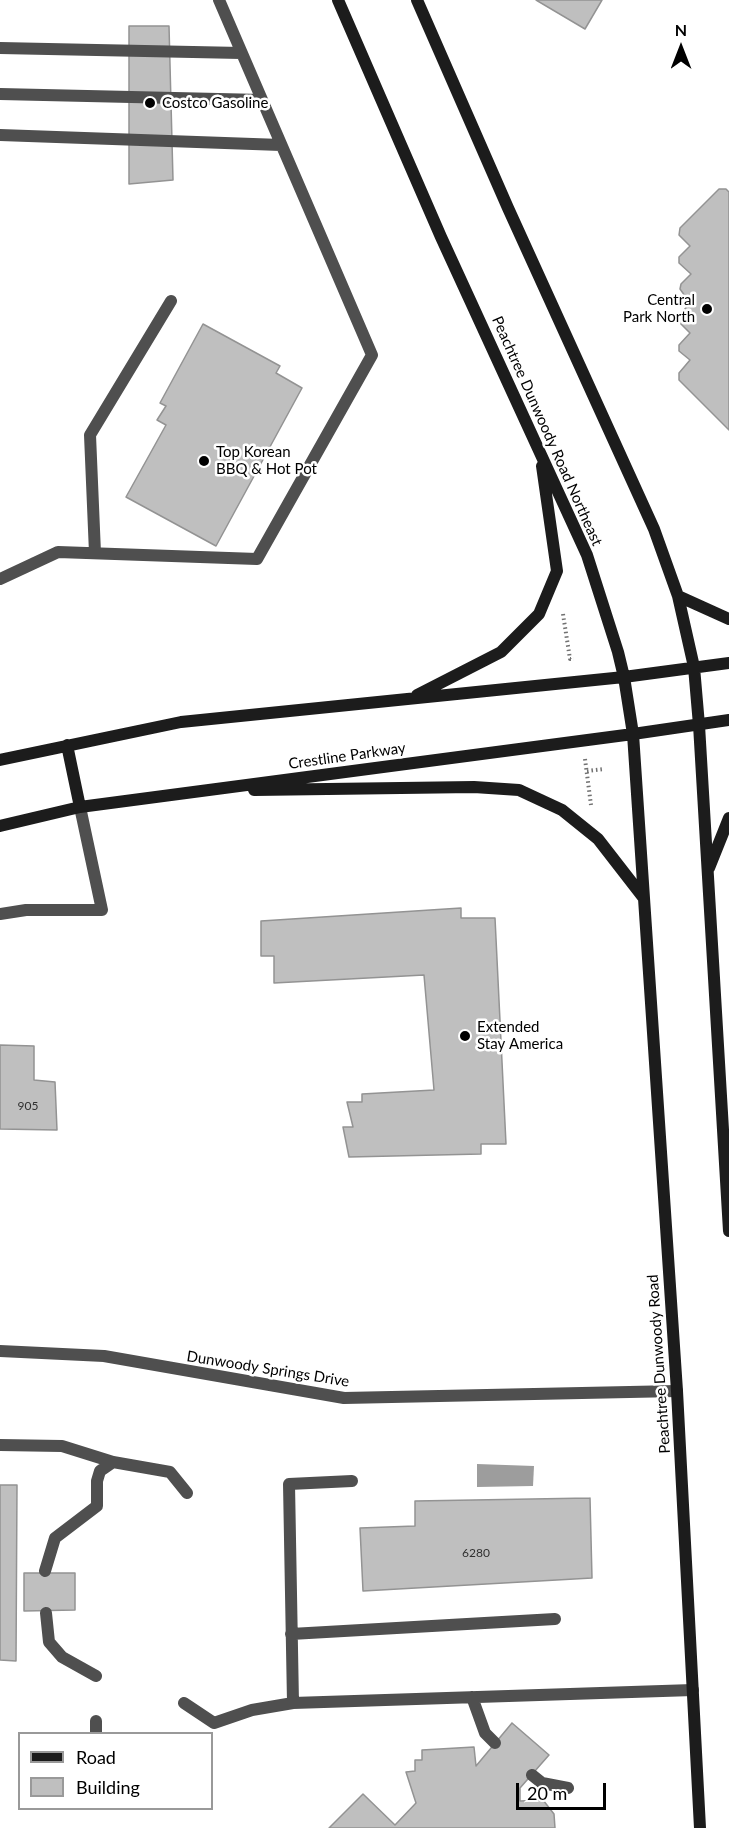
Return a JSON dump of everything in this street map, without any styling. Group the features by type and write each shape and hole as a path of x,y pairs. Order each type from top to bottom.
{"main road":[{"name":"Peachtree Dunwoody Road Northeast","path":"338,0 441,237 587,555 624,677 633,734 643,898"},
{"path":"417,0 508,208 654,529 678,596 694,667 699,725 729,1232"},
{"path":"411,698 501,652 539,614 557,571 540,452"},
{"path":"678,596 729,619"},
{"path":"0,760 181,722 624,677 729,663"},
{"name":"Crestline Parkway","path":"0,826 80,807 729,720"},
{"path":"67,745 80,807"},
{"path":"202,790 474,787 519,790 562,810 598,838 643,898"},
{"path":"707,872 729,818"},
{"name":"Peachtree Dunwoody Road","path":"643,898 677,1391 700,1828"}],"street":[{"path":"0,579 58,552 257,559 372,355 219,0"},
{"path":"0,48 241,53"},
{"path":"0,94 262,100"},
{"path":"0,135 281,145"},
{"path":"95,553 90,435 171,301"},
{"path":"0,914 26,910 102,910 80,807"},
{"name":"Dunwoody Springs Drive","path":"0,1351 104,1356 344,1398 677,1391"},
{"path":"0,1445 62,1446 113,1462 170,1472 187,1493"},
{"path":"45,1571 55,1538 97,1506 97,1481 100,1471 113,1462"},
{"path":"293,1703 289,1484 352,1480"},
{"path":"46,1613 49,1642 62,1657 96,1676"},
{"path":"291,1634 555,1619"},
{"path":"184,1703 214,1723 252,1710 293,1703 693,1690"},
{"path":"472,1697 484,1733 495,1743"},
{"path":"532,1775 542,1783 568,1788"}],"path":[{"path":"561,608 570,659 579,658"},
{"path":"584,753 592,810"},
{"path":"587,771 604,769"}],"shaded area":[{"path":"477,1464 534,1466 533,1486 477,1487"}],"building":[{"path":"536,0 602,0 585,29"},
{"name":"Costco Gasoline","path":"129,26 169,26 173,180 129,184"},
{"name":"Central Park North","path":"719,189 726,189 729,192 729,430 679,380 679,373 690,360 679,351 679,345 690,333 678,321 679,316 690,303 680,289 681,284 691,274 679,263 679,257 690,246 679,235 680,228"},
{"name":"Top Korean BBQ & Hot Pot","path":"203,324 280,366 276,373 302,388 216,546 126,497 166,425 157,420 166,406 160,403"},
{"name":"Extended Stay America","path":"461,908 461,918 495,918 506,1144 481,1144 481,1154 349,1157 343,1127 353,1127 347,1102 362,1102 362,1094 434,1090 424,975 274,983 274,956 261,956 261,921"},
{"path":"0,1045 34,1046 34,1080 55,1082 57,1130 0,1129"},
{"path":"0,1485 17,1485 16,1661 0,1660"},
{"path":"590,1498 592,1578 363,1591 360,1528 415,1526 415,1501"},
{"path":"24,1573 75,1573 75,1610 24,1611"},
{"path":"512,1723 549,1755 520,1788 520,1801 543,1800 554,1814 555,1828 329,1828 363,1794 395,1825 416,1803 406,1772 415,1771 415,1760 422,1760 422,1750 474,1747 476,1766"}],"place":[{"name":"Costco Gasoline","path":"150,103"},
{"name":"Central Park North","path":"707,309"},
{"name":"Top Korean BBQ & Hot Pot","path":"204,461"},
{"name":"Extended Stay America","path":"465,1036"}]}
